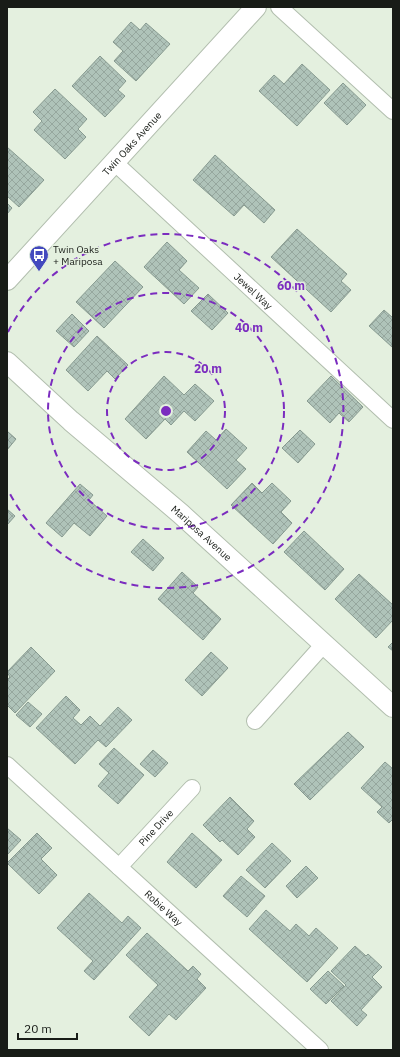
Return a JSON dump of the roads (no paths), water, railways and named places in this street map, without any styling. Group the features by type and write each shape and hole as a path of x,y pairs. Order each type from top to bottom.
{"street":[{"name":"Twin Oaks Avenue","path":"7,280 256,7"},
{"path":"279,7 393,112"},
{"name":"Jewel Way","path":"114,162 393,420"},
{"name":"Mariposa Avenue","path":"7,362 71,421 181,514 393,707"},
{"path":"255,721 324,644"},
{"name":"Robie Way","path":"7,765 320,1050"},
{"name":"Pine Drive","path":"119,867 192,788"}],"place":[{"name":"Twin Oaks + Mariposa","path":"39,272"}]}
